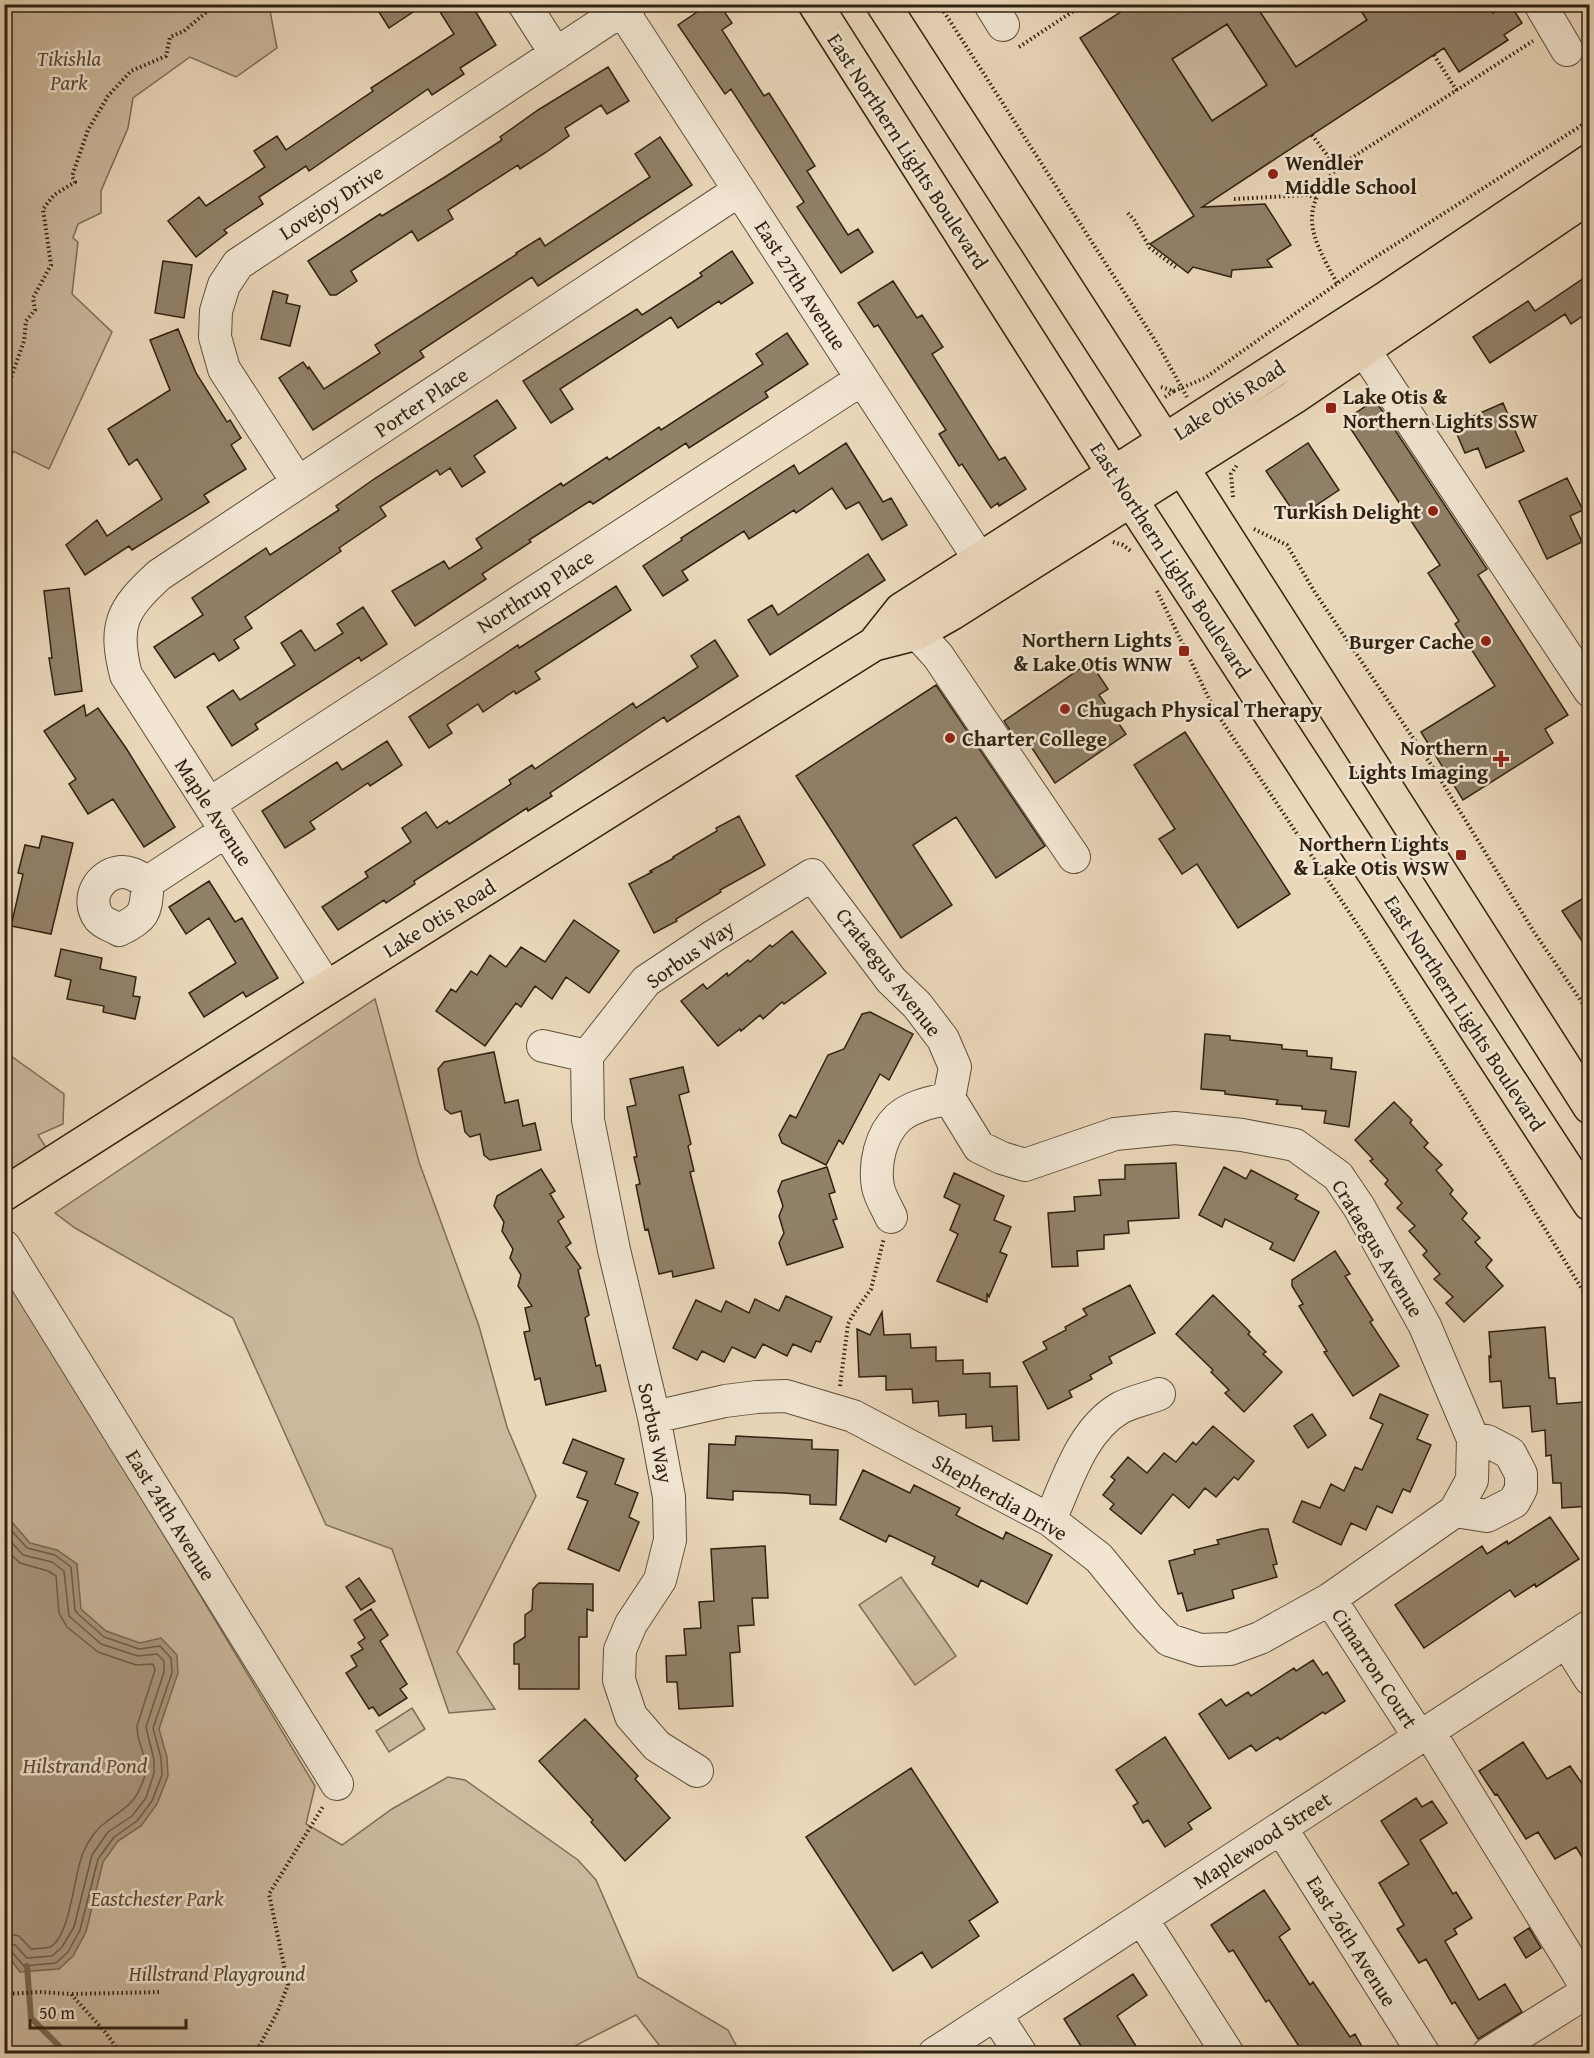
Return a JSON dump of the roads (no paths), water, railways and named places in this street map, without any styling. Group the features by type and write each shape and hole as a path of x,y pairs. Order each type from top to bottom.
{"main road":[{"name":"East Northern Lights Boulevard","path":"815,4 1123,487 1590,1204"},
{"path":"883,4 1590,1107"},
{"name":"Lake Otis Road","path":"4,1194 874,644 917,633 952,613 1123,487 1165,441 1385,299 1590,160"},
{"name":"Lake Otis Road","path":"874,644 901,610 980,560 1123,487 1182,469 1364,350 1590,196"}],"street":[{"path":"524,4 556,54"},
{"path":"1540,4 1567,50"},
{"name":"Lovejoy Drive","path":"298,483 224,369 215,337 216,311 224,285 238,264 626,7"},
{"name":"East 27th Avenue","path":"626,7 738,191 980,560"},
{"name":"Porter Place","path":"120,628 136,596 159,575 738,191"},
{"path":"1364,350 1590,691"},
{"name":"Northrup Place","path":"209,804 862,379"},
{"name":"Maple Avenue","path":"120,628 120,649 126,675 327,988"},
{"path":"917,633 938,656 1074,857"},
{"path":"148,882 226,831"},
{"name":"Sorbus Way","path":"697,1771 657,1746 630,1716 619,1680 620,1650 631,1624 660,1580 670,1540 669,1497 654,1417 614,1251 588,1120 588,1056 646,981 812,875"},
{"name":"Crataegus Avenue","path":"812,875 891,980 917,1005 943,1039 955,1067 949,1098 979,1147 1002,1158 1025,1165 1115,1134 1175,1128 1242,1135 1295,1145 1338,1176 1359,1207 1425,1326 1473,1439"},
{"path":"543,1046 588,1056"},
{"path":"891,1217 878,1189 876,1164 885,1138 898,1118 923,1105 949,1098"},
{"name":"East 24th Avenue","path":"4,1246 337,1784"},
{"path":"1050,1520 1082,1448 1098,1427 1119,1408 1159,1394"},
{"name":"Shepherdia Drive","path":"654,1417 725,1401 786,1396 853,1416 1050,1520 1099,1558 1169,1640 1200,1650 1230,1649 1260,1638 1330,1599 1455,1511"},
{"path":"1473,1439 1487,1441 1509,1453 1521,1474 1521,1489 1514,1502 1486,1516 1455,1511 1472,1480 1473,1439"},
{"name":"Cimarron Court","path":"1330,1599 1425,1735 1589,1990"},
{"path":"1578,1634 1590,1679"},
{"name":"Maplewood Street","path":"934,2054 1578,1634"},
{"name":"East 26th Avenue","path":"1281,1828 1424,2054"},
{"path":"1142,1918 1228,2054"},
{"path":"1488,2054 1589,1990"},
{"path":"995,2014 1021,2054"}],"water":[{"name":"Hilstrand Pond","path":"4,1513 30,1543 57,1550 77,1564 81,1609 106,1631 140,1643 161,1638 177,1655 178,1673 159,1729 167,1757 168,1776 157,1804 141,1826 118,1841 103,1862 86,1932 73,1956 59,1969 20,1972 5,1952"}],"waterway":[{"path":"27,1966 31,2018 67,2054"}],"place":[{"name":"Wendler Middle School","path":"1273,174"},
{"name":"Lake Otis & Northern Lights SSW","path":"1331,408"},
{"name":"Turkish Delight","path":"1433,511"},
{"name":"Burger Cache","path":"1486,641"},
{"name":"Northern Lights & Lake Otis WNW","path":"1184,651"},
{"name":"Chugach Physical Therapy","path":"1065,709"},
{"name":"Charter College","path":"950,738"},
{"name":"Northern Lights Imaging","path":"1501,759"},
{"name":"Northern Lights & Lake Otis WSW","path":"1461,855"}],"park label":[{"name":"Tikishla Park","path":"69,70"},
{"name":"Eastchester Park","path":"157,1898"},
{"name":"Hillstrand Playground","path":"217,1973"}]}
